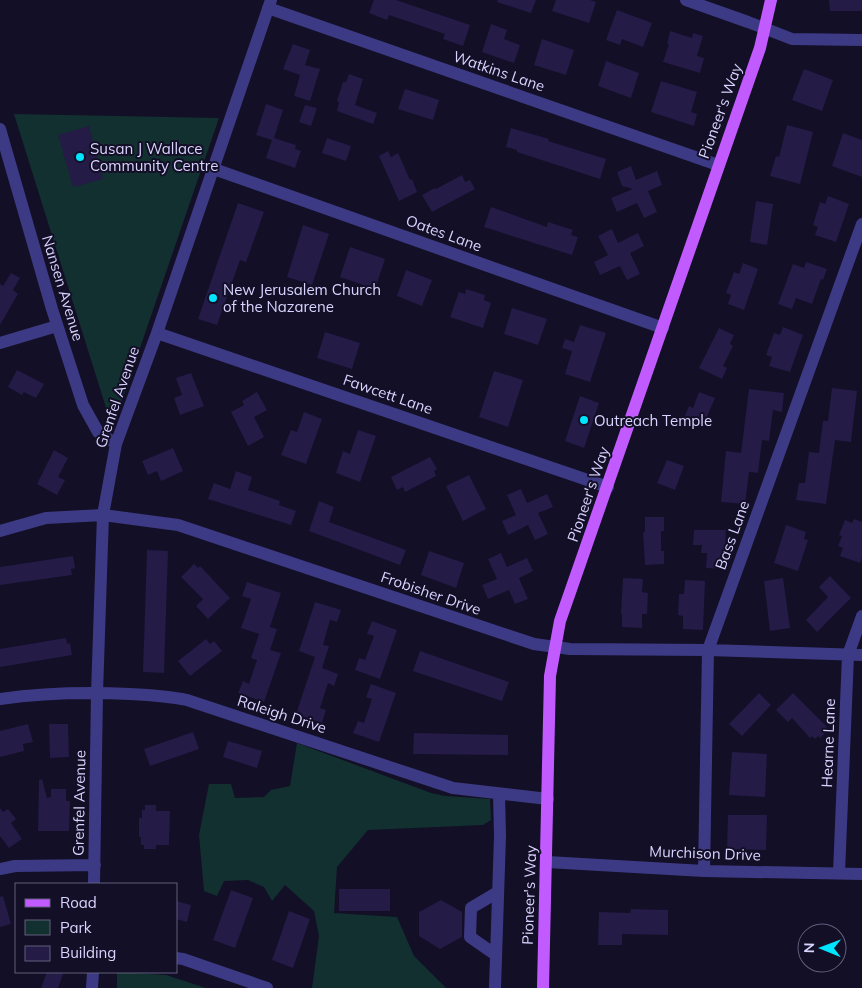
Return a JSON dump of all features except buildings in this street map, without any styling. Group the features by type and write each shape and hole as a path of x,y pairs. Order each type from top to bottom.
{"main road":[{"name":"Pioneer's Way","path":"543,988 550,676 560,621 663,328 718,164 751,76 771,0"}],"street":[{"path":"686,0 792,39 862,40"},
{"name":"Watkins Lane","path":"270,4 718,164"},
{"name":"Grenfel Avenue","path":"94,883 97,693 103,515 116,444 157,332 270,4"},
{"name":"Nansen Avenue","path":"0,128 4,156 83,405 98,432 116,444"},
{"name":"Oates Lane","path":"214,169 663,328"},
{"name":"Bass Lane","path":"704,870 708,650 862,224"},
{"path":"0,343 57,326"},
{"name":"Fawcett Lane","path":"157,332 608,486"},
{"name":"Frobisher Drive","path":"0,532 46,518 103,515 178,525 534,644 555,647 570,649 708,650 862,655"},
{"name":"Hearne Lane","path":"839,873 848,655 862,616"},
{"name":"Raleigh Drive","path":"0,699 42,694 97,693 169,696 187,700 453,788 548,800"},
{"path":"495,988 500,836 498,794"},
{"name":"Murchison Drive","path":"547,862 704,870 862,874"},
{"path":"0,869 15,866 95,865"},
{"path":"496,955 470,937 471,908 498,892"},
{"path":"178,958 267,988"},
{"path":"92,988 93,973"}],"green space":[{"path":"14,114 219,118 118,412 107,411"},
{"path":"297,743 431,793 445,796 490,799 491,820 483,825 368,830 337,867 334,913 397,917 414,956 446,988 312,988 319,936 314,911 285,885 272,901 264,887 248,880 224,881 217,896 204,891 199,835 209,784 231,784 235,798 264,797 271,790 290,786"},
{"path":"117,973 133,973 166,975 206,988 117,988"}],"place":[{"name":"Susan J Wallace Community Centre","path":"80,157"},
{"name":"New Jerusalem Church of the Nazarene","path":"213,298"},
{"name":"Outreach Temple","path":"584,420"}]}
